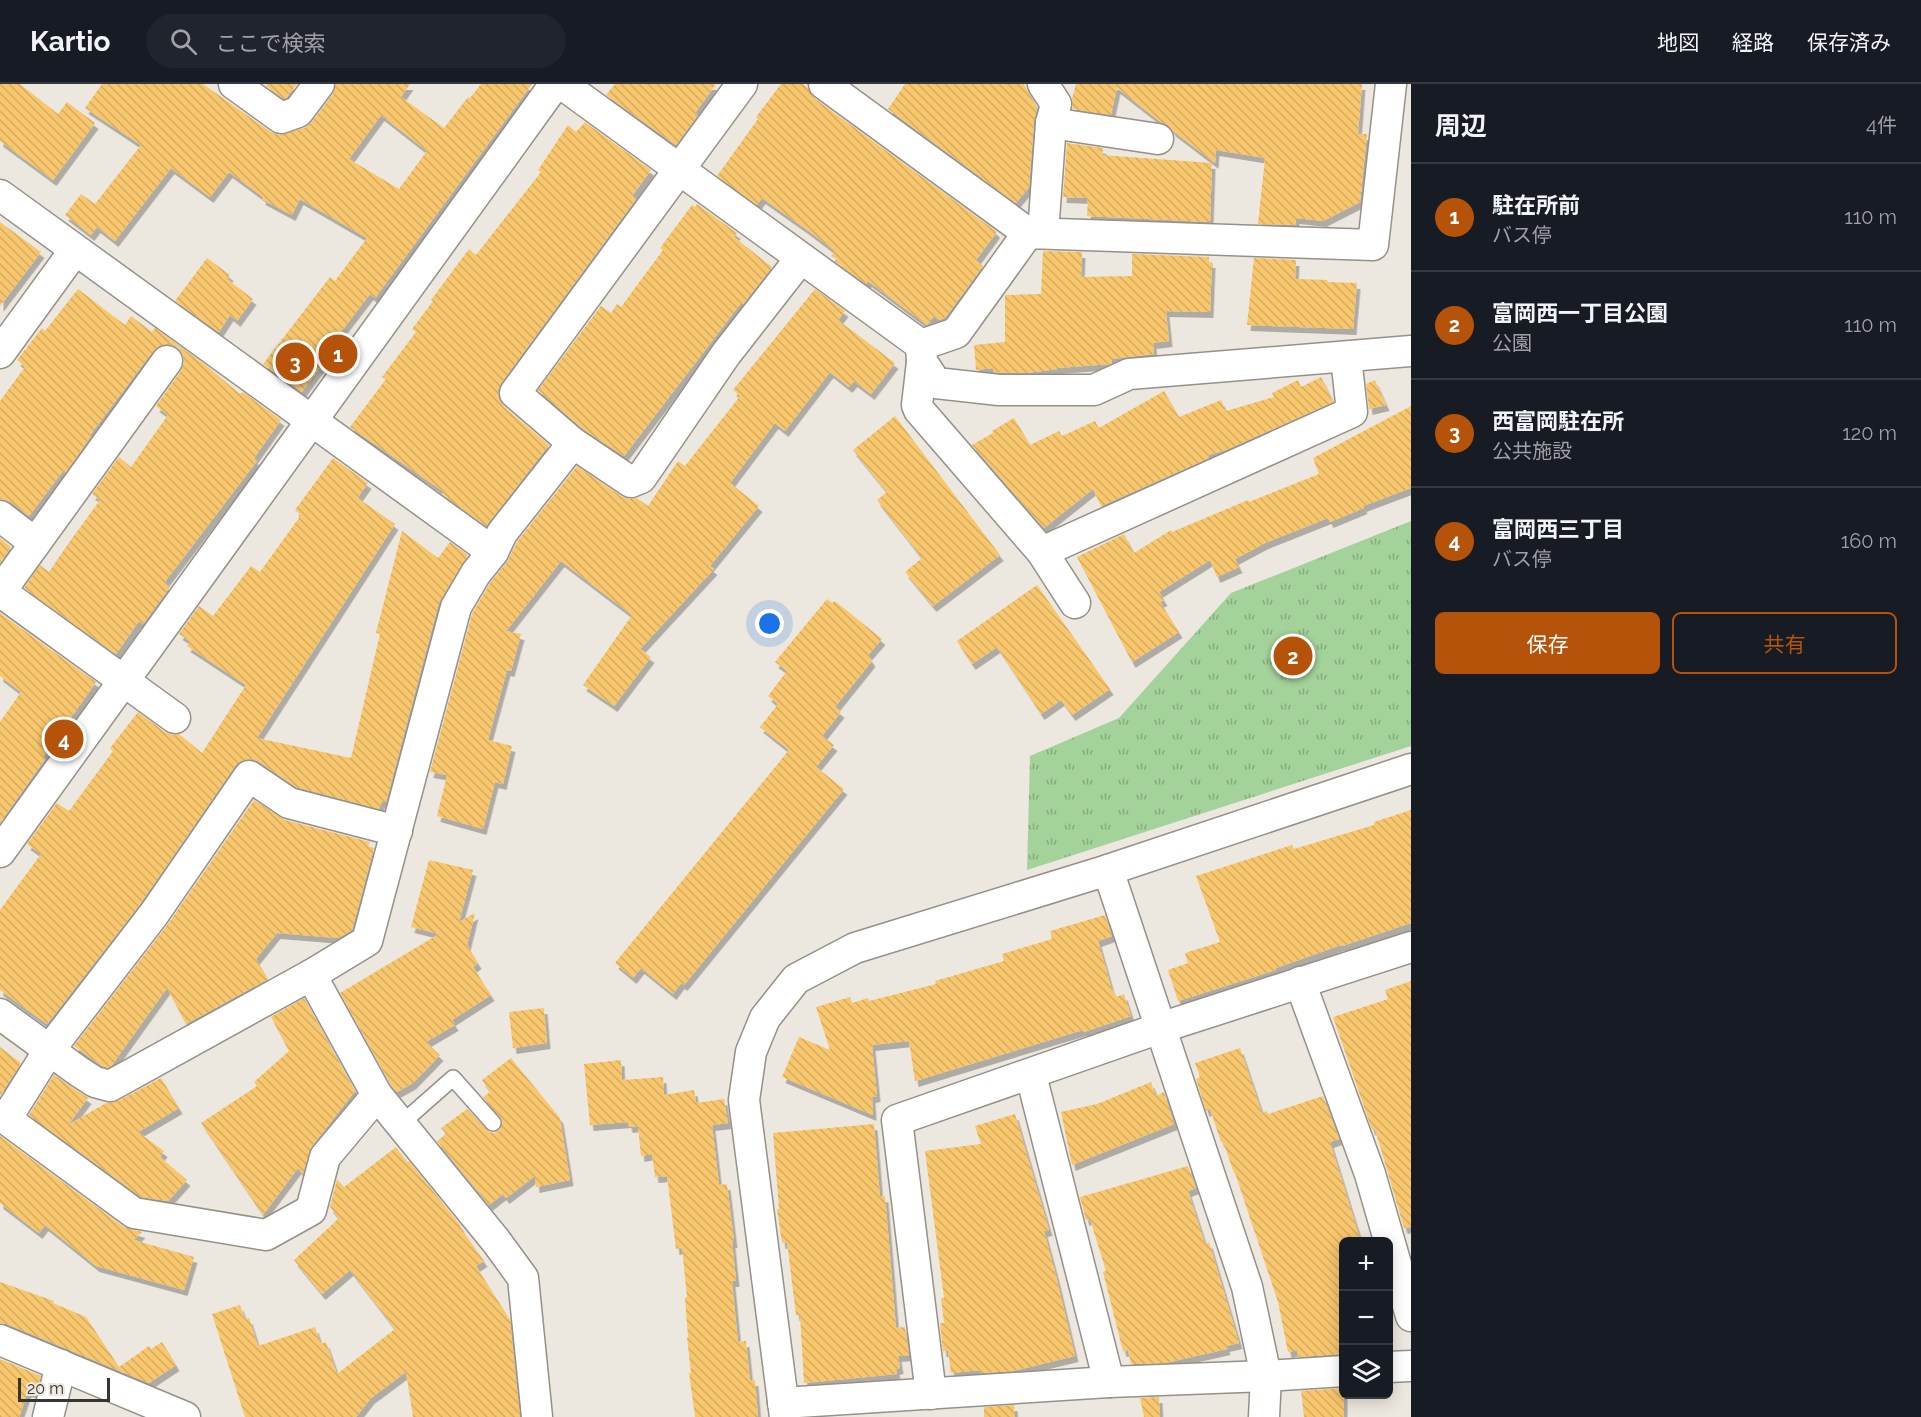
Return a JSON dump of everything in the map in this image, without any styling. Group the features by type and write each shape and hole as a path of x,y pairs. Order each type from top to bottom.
{"street":[{"path":"234,84 281,118 298,112 319,84"},
{"path":"0,852 555,84"},
{"path":"562,84 801,258 922,353 936,383 999,390 1095,390 1130,374 1411,351"},
{"path":"742,84 515,393 573,443 631,482 640,478 726,354 801,258"},
{"path":"824,84 1036,233 1373,245 1391,84"},
{"path":"922,353 956,333 1036,233 1056,104 1043,84"},
{"path":"1052,123 1158,140"},
{"path":"0,195 493,552"},
{"path":"0,353 75,249"},
{"path":"922,353 917,405 919,410 1042,552 1075,603"},
{"path":"1042,552 1352,412 1346,357"},
{"path":"167,361 0,592 176,718"},
{"path":"0,1014 78,1071 95,1082 110,1086 311,975 367,940 456,607 476,573 493,552 502,533 573,443"},
{"path":"0,516 35,543"},
{"path":"1339,1371 1109,1382 931,1394 784,1410 744,1100 751,1052 765,1018 796,979 855,948 1108,870 1411,769"},
{"path":"377,1095 325,1157 311,1210 266,1235 134,1213 6,1119 50,1049 154,914 249,776 289,802 397,831"},
{"path":"1108,870 1220,1200 1247,1287 1266,1376 1264,1417"},
{"path":"931,1394 897,1120 1160,1028 1411,947"},
{"path":"311,975 377,1095 402,1123 523,1278 537,1417"},
{"path":"1300,982 1370,1174 1411,1316"},
{"path":"1031,1075 1109,1382"},
{"path":"0,1340 185,1417"},
{"path":"48,1417 61,1365"},
{"path":"1393,1367 1411,1365"}],"lane":[{"path":"402,1123 453,1078 493,1123"}],"green space":[{"path":"1411,521 1411,746 1027,870 1030,756 1119,718 1231,593"}],"building":[{"path":"0,84 20,84 58,114 67,102 95,123 53,180 0,141"},
{"path":"102,84 203,84 271,132 279,135 304,128 311,123 333,94 336,84 410,84 401,97 444,128 481,84 532,84 375,298 370,294 317,363 321,366 302,392 263,364 330,277 335,281 367,238 300,199 292,215 262,199 263,197 229,172 210,197 171,168 115,241 97,227 91,235 65,215 81,194 95,204 141,145 85,108","holes":["381,115 427,151 399,189 349,159"]},
{"path":"267,84 297,84 284,99 266,86"},
{"path":"615,84 716,84 695,113 698,115 676,145 606,95"},
{"path":"781,84 803,84 814,98 996,231 976,260 983,266 945,318 939,320 934,316 927,325 868,281 866,284 836,262 838,260 831,256 835,251 806,229 762,198 757,205 717,176"},
{"path":"905,84 1024,84 1037,107 1029,187 1016,203 888,109"},
{"path":"1076,84 1362,84 1358,134 1367,134 1360,202 1323,221 1296,218 1296,225 1258,224 1265,158 1216,150 1215,163 1117,88 1111,115 1073,109 1072,99"},
{"path":"585,122 651,170 632,196 636,199 501,383 498,391 503,406 549,445 486,526 442,494 444,492 350,427 386,379 382,377 416,332 412,329 469,249 476,255 541,172 538,170 568,125 576,132"},
{"path":"1067,143 1103,148 1102,155 1212,163 1210,222 1087,216 1088,198 1063,197"},
{"path":"697,204 737,233 734,237 772,267 743,304 741,303 624,456 583,429 538,390 601,306 611,313 617,304 621,307 663,250 660,248 692,205 695,207"},
{"path":"0,222 41,252 0,306"},
{"path":"1043,251 1082,252 1081,277 1132,276 1132,254 1209,257 1209,262 1212,262 1210,312 1166,311 1169,341 1153,343 1154,354 1112,359 1110,364 1027,373 993,372 993,368 976,370 974,345 1005,342 1005,295 1041,294"},
{"path":"207,258 230,275 227,279 253,299 237,321 230,315 219,332 175,301"},
{"path":"1254,258 1296,260 1295,279 1357,283 1353,329 1247,325"},
{"path":"78,289 125,325 131,316 152,332 155,328 240,394 243,392 281,420 254,458 257,461 164,583 170,587 143,624 139,621 116,654 24,588 40,565 49,572 100,500 92,494 119,457 131,467 168,415 156,406 181,371 184,363 183,355 178,347 168,344 159,346 153,351 90,435 65,473 63,471 29,516 11,502 0,499 0,401 25,367 17,360 42,328 45,331"},
{"path":"815,289 845,311 838,320 895,363 871,394 854,381 849,387 830,372 785,431 775,423 730,483 759,506 710,566 714,569 640,649 651,657 614,706 583,685 632,615 561,561 506,631 521,634 511,671 507,670 488,740 512,746 503,784 495,782 483,829 437,816 447,775 430,772 472,614 490,583 507,562 517,542 577,466 621,496 629,499 637,498 648,506 678,461 685,466 740,396 733,390"},
{"path":"1321,377 1333,402 1226,450 1208,455 1209,458 1101,506 1093,489 1044,528 972,445 1014,418 1030,445 1059,431 1062,436 1095,421 1099,428 1164,391 1179,417 1221,400 1226,411 1274,397 1272,393 1298,380 1301,387"},
{"path":"1375,380 1386,405 1369,409 1366,384"},
{"path":"1411,406 1411,488 1363,506 1364,508 1330,522 1328,518 1265,543 1235,559 1239,567 1217,577 1210,560 1159,592 1164,600 1160,602 1179,632 1132,662 1077,557 1124,534 1134,553 1171,530 1172,532 1248,500 1249,502 1319,474 1313,458"},
{"path":"895,416 1000,555 933,606 905,572 922,558 877,500 887,492 853,450"},
{"path":"333,458 368,483 358,497 359,499 395,524 257,738 351,758 380,634 376,633 402,531 438,558 450,542 468,555 439,602 386,802 382,801 379,809 296,787 258,761 250,759 241,761 235,766 140,904 47,1024 0,990 0,910 41,854 27,844 57,803 69,811 113,751 110,748 138,712 165,732 173,735 179,734 202,753 246,685 187,646 190,641 179,634 199,606 213,616 251,566 260,572 301,515 295,510"},
{"path":"0,538 11,547 0,563"},
{"path":"1037,585 1110,689 1072,715 1061,700 1041,714 997,647 972,664 957,641"},
{"path":"827,599 832,603 835,601 882,639 868,655 872,661 835,707 841,712 822,736 834,745 816,767 844,789 684,985 681,983 673,994 641,968 633,978 615,963 789,750 760,727 778,704 768,696 787,671 775,662"},
{"path":"0,613 96,682 0,823 0,722 21,692 0,676"},
{"path":"254,800 285,820 370,842 368,846 374,848 352,930 338,938 277,933 256,959 268,979 186,1024 167,988 112,1065 108,1068 102,1066 74,1046 168,924"},
{"path":"1411,810 1411,923 1178,1001 1168,970 1188,963 1185,953 1220,942 1196,876 1292,845 1294,849 1374,825 1374,822"},
{"path":"429,860 473,870 459,922 475,913 467,945 478,963 473,967 491,995 452,1020 455,1025 426,1042 440,1055 413,1083 397,1092 340,993 439,934 411,927"},
{"path":"1105,915 1112,936 1098,941 1111,987 1116,997 1124,994 1131,1016 915,1081 909,1041 872,1045 877,1096 872,1097 873,1115 782,1077 799,1037 830,1050 816,1007 850,997 852,1003 868,998 869,1001 936,984 935,981 1004,961 1002,954 1052,939 1050,931"},
{"path":"1411,981 1411,1227 1404,1228 1375,1129 1372,1130 1333,1017 1388,999 1385,990"},
{"path":"304,998 355,1091 312,1146 303,1174 298,1168 263,1215 201,1123 257,1086 254,1082 289,1051 271,1017"},
{"path":"544,1008 547,1043 513,1048 509,1012"},
{"path":"0,1047 21,1063 0,1096"},
{"path":"1240,1048 1262,1113 1267,1111 1268,1114 1323,1096 1339,1139 1330,1142 1359,1237 1339,1237 1339,1354 1298,1357 1297,1350 1288,1352 1278,1302 1235,1173 1210,1109 1206,1111 1196,1079 1200,1077 1195,1063"},
{"path":"511,1058 560,1118 570,1180 536,1187 535,1176 506,1198 503,1194 489,1205 437,1141 446,1134 441,1128 467,1109 489,1132 494,1133 500,1130 502,1120 483,1097 490,1092 482,1080"},
{"path":"621,1060 622,1080 663,1077 664,1095 694,1090 696,1103 724,1099 728,1123 712,1125 719,1185 727,1184 734,1242 732,1242 736,1281 732,1281 738,1342 746,1341 750,1380 755,1380 758,1417 695,1417 689,1373 691,1373 685,1298 687,1297 682,1248 676,1249 667,1176 655,1177 652,1154 641,1156 638,1126 629,1127 628,1122 590,1125 584,1064"},
{"path":"54,1075 88,1098 68,1125 106,1103 118,1101 161,1078 179,1108 138,1132 164,1151 160,1157 187,1180 168,1201 141,1197 29,1115"},
{"path":"1151,1082 1156,1096 1164,1092 1174,1124 1072,1165 1061,1112 1097,1104"},
{"path":"1015,1114 1049,1230 1044,1231 1075,1356 1013,1371 981,1373 980,1370 951,1373 948,1351 943,1351 940,1323 944,1323 941,1298 944,1298 925,1151 981,1144 975,1126"},
{"path":"874,1124 880,1197 885,1196 896,1328 905,1327 909,1355 898,1356 900,1368 896,1369 897,1374 804,1383 800,1315 796,1315 787,1242 782,1243 777,1209 779,1209 773,1133"},
{"path":"0,1136 124,1227 142,1232 134,1240 194,1257 184,1290 96,1266 45,1225 39,1233 0,1203"},
{"path":"396,1147 461,1226 484,1261 476,1266 510,1320 520,1417 413,1417 406,1372 371,1398 356,1417 245,1417 212,1314 240,1305 245,1319 249,1318 258,1346 315,1327 321,1344 326,1342 337,1374 395,1329 350,1270 322,1294 294,1260 339,1218 330,1207 337,1179 344,1187"},
{"path":"1188,1166 1196,1188 1188,1191 1205,1244 1209,1242 1239,1343 1226,1346 1227,1349 1165,1363 1131,1364 1128,1350 1123,1351 1103,1272 1106,1271 1090,1219 1086,1220 1080,1197"},
{"path":"0,1282 54,1301 53,1303 86,1317 119,1367 149,1346 151,1349 162,1342 176,1365 149,1383 0,1323"},
{"path":"0,1359 41,1376 36,1393 28,1391 19,1417 0,1417"},
{"path":"1339,1388 1339,1399 1344,1399 1344,1417 1304,1417 1301,1391"},
{"path":"1159,1397 1160,1417 1144,1417 1140,1398"},
{"path":"1014,1405 1015,1417 984,1417 984,1407"}],"place":[{"name":"駐在所前","path":"338,354"},
{"name":"西富岡駐在所","path":"295,362"},
{"name":"富岡西一丁目公園","path":"1293,656"},
{"name":"富岡西三丁目","path":"64,739"}]}
